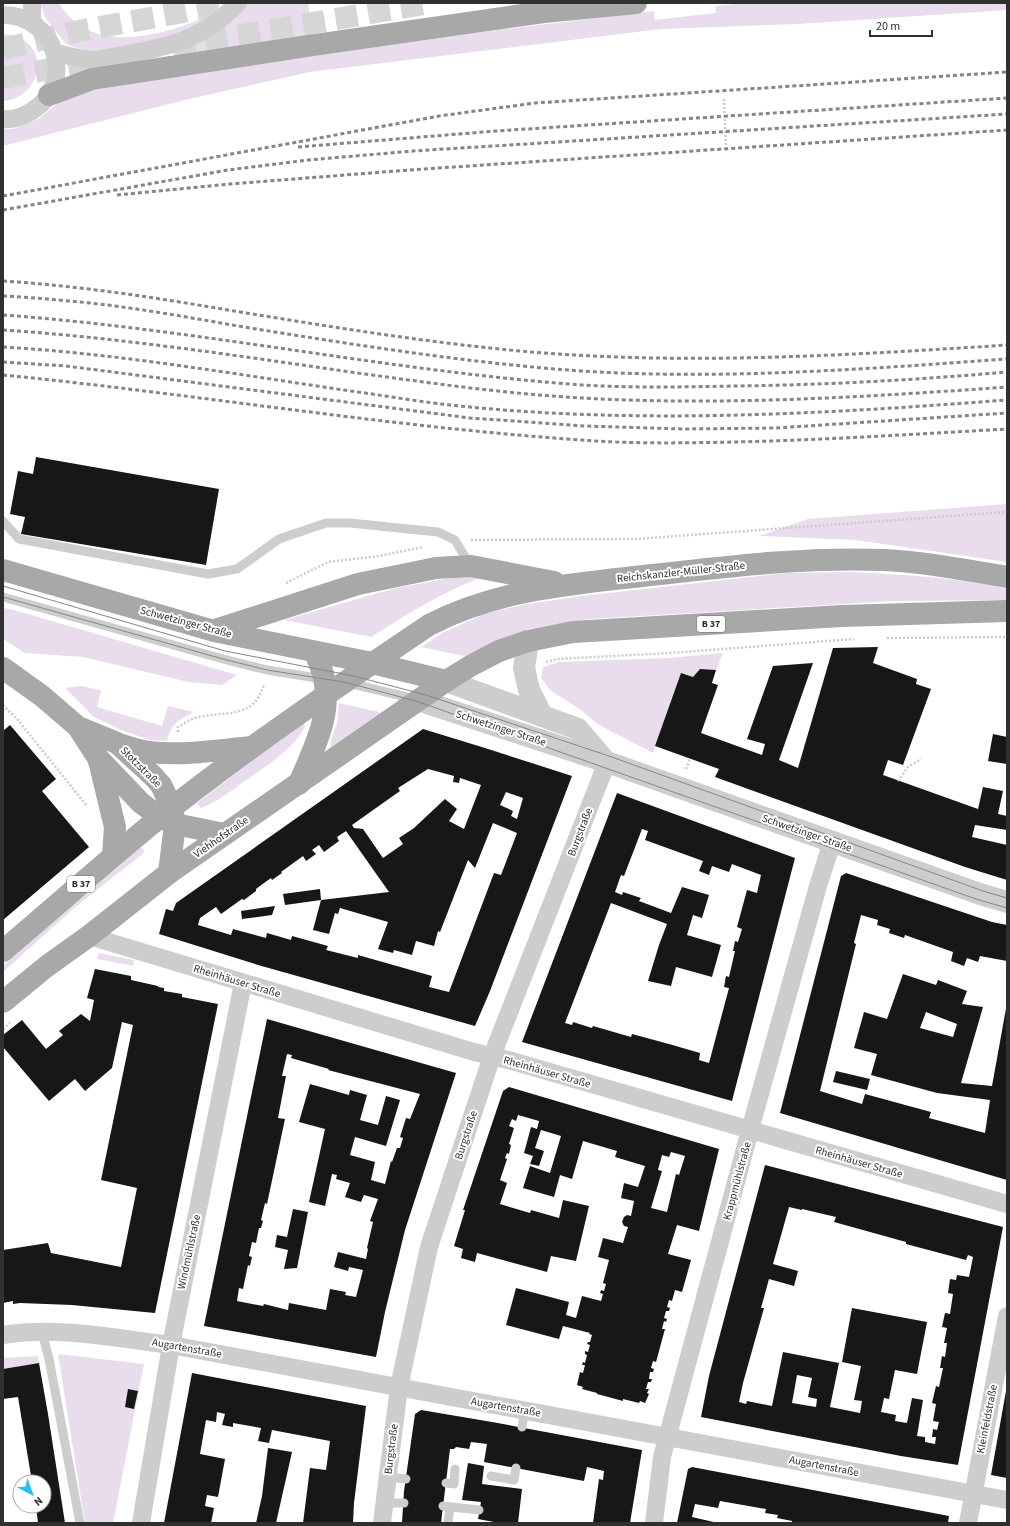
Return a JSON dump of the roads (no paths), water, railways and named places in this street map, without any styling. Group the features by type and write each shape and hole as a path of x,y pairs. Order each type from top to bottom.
{"main road":[{"path":"49,95 92,79 544,12 636,3"},
{"name":"Reichskanzler-Müller-Straße","path":"372,663 429,625 449,615 499,598 565,585 766,563 813,560 885,560 923,563 1007,577"},
{"path":"214,631 358,584 436,568 471,566 565,585"},
{"name":"Schwetzinger Straße","path":"3,570 214,631 372,663 446,681"},
{"name":"B 37","path":"446,681 499,651 528,640 573,632 842,616 1007,611"},
{"path":"299,784 323,726 332,686 315,652"},
{"name":"B 37","path":"3,951 113,855 169,816 252,747 332,686 372,663"},
{"name":"Stotzstraße","path":"3,668 42,696 78,727 98,758 141,803 169,816 168,796 157,780 117,743 78,727"},
{"name":"Viehhofstraße","path":"3,1002 47,966 89,936 169,873 446,681"},
{"path":"117,743 148,752 161,753 252,747"},
{"path":"98,758 115,826 113,855"},
{"path":"169,873 169,816 224,834"}],"street":[{"path":"32,3 32,23"},
{"path":"55,53 94,60 161,48 186,40 208,28 226,15 238,3"},
{"path":"3,15 22,17 43,31 55,53 57,68 55,82 49,95 38,107 25,116 10,120 3,119"},
{"path":"528,640 524,668 529,690 542,716"},
{"name":"Schwetzinger Straße","path":"446,681 578,728 607,762"},
{"name":"Schwetzinger Straße","path":"418,700 607,762 980,894 1007,902"},
{"name":"Burgstraße","path":"382,1523 399,1387 429,1248 492,1056 607,762"},
{"name":"Krappmühlstraße","path":"654,1523 662,1457 750,1131 818,886 832,842"},
{"name":"Rheinhäuser Straße","path":"89,936 474,1052 1007,1204"},
{"name":"Windmühlstraße","path":"141,1523 171,1344 243,983"},
{"name":"Kleinfeldstraße","path":"968,1523 1007,1316"},
{"name":"Augartenstraße","path":"3,1334 76,1332 171,1344 399,1387 524,1419 668,1437 1007,1500"}],"lane":[{"path":"3,520 19,539 208,574 237,569 279,538 326,523 350,523 438,532 455,540 471,566"},
{"path":"3,597 267,670 332,686 418,700"},
{"path":"42,1332 49,1359 80,1523"},
{"path":"491,1476 514,1480 516,1468"},
{"path":"446,1483 454,1484 455,1469"},
{"path":"388,1477 406,1479"},
{"path":"384,1502 404,1503"},
{"path":"448,1523 447,1506 479,1510"}],"tunnel":[{"path":"3,49 73,32 233,3"},
{"path":"173,47 429,3"},
{"path":"3,78 98,60"}],"tram line":[{"path":"3,586 225,651 354,676 426,695 609,756 983,891 1007,898"},
{"path":"3,597 223,659 267,670 344,682 416,701 976,899 1007,908"}],"railway":[{"path":"3,196 439,116 535,103 1007,72"},
{"path":"298,147 496,131 1007,98"},
{"path":"3,210 228,170 308,160 413,151 1007,114"},
{"path":"117,195 230,184 409,170 1007,130"},
{"path":"3,281 119,293 426,340 555,354 620,357 749,358 878,353 1007,345"},
{"path":"3,296 91,303 157,312 412,353 539,368 581,371 741,374 848,370 1007,359"},
{"path":"3,315 76,321 437,370 509,379 582,385 620,387 802,385 905,380 1007,372"},
{"path":"3,330 48,333 139,343 392,378 527,394 582,398 741,401 848,397 1007,387"},
{"path":"3,347 48,350 139,360 450,405 589,415 659,416 798,413 868,410 1007,400"},
{"path":"3,362 66,366 470,418 585,426 683,429 776,428 1007,413"},
{"path":"3,375 148,391 364,419 509,434 601,441 639,443 768,441 1007,429"}]}
